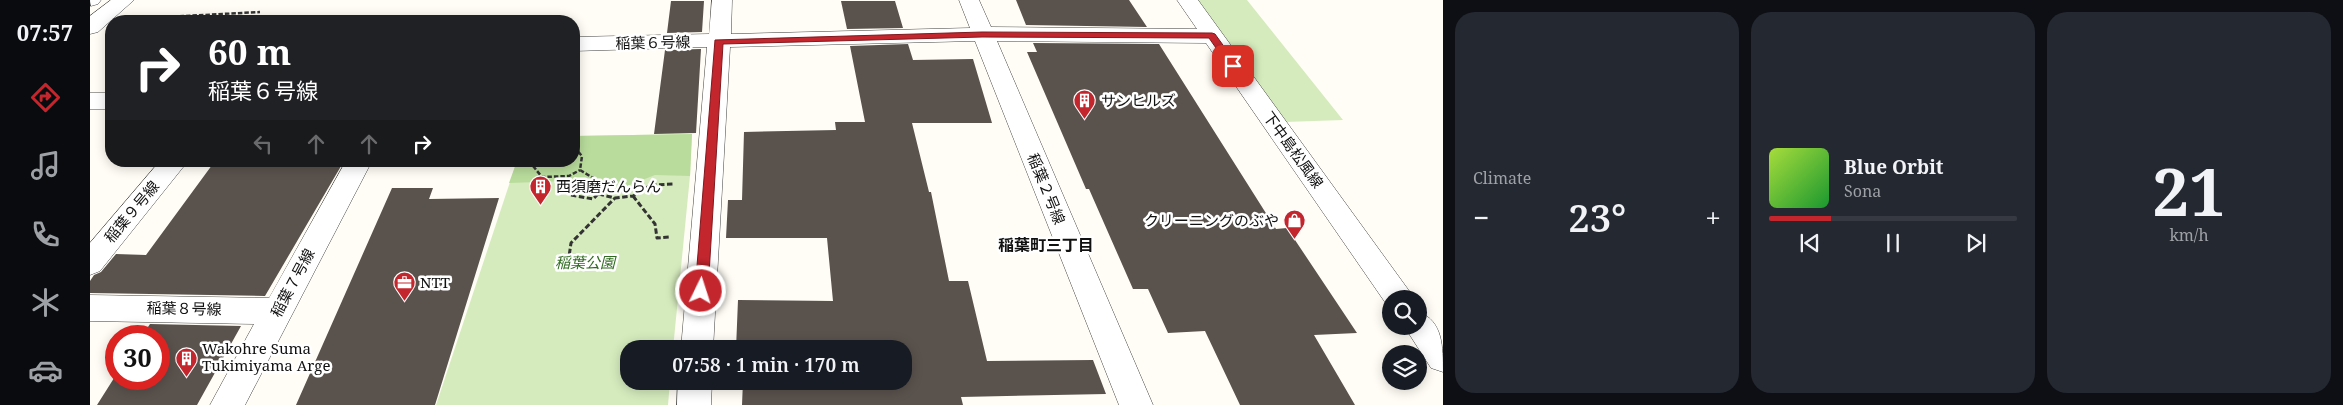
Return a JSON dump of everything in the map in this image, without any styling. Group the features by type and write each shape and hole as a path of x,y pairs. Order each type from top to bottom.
{"street":[{"path":"105,15 124,0"},
{"path":"699,340 722,0"},
{"name":"稲葉２号線","path":"969,0 1136,405"},
{"name":"下中島松風線","path":"1187,0 1394,290"},
{"path":"90,27 105,15"},
{"name":"稲葉６号線","path":"580,44 982,34 1212,36"},
{"path":"90,101 105,101"},
{"name":"稲葉９号線","path":"90,263 169,167"},
{"name":"稲葉７号線","path":"227,405 356,167"},
{"name":"稲葉８号線","path":"90,308 279,311"},
{"path":"1426,335 1443,358"},
{"path":"694,405 695,390"}],"path":[{"path":"209,15 260,12"},
{"path":"580,154 582,156 580,170"},
{"path":"534,167 542,177 569,176 580,170"},
{"path":"571,195 593,199 603,189 591,176 580,170"},
{"path":"598,194 615,198 633,196 651,185 678,184"},
{"path":"633,196 655,224 657,238 672,237"},
{"path":"567,270 571,243 615,198"}],"green space":[{"path":"1197,0 1247,0 1343,120 1285,122"},
{"name":"稲葉公園","path":"692,134 690,176 674,340 620,340 620,390 669,390 668,405 436,405 515,167 580,167 580,136"},
{"path":"692,134 690,176 655,175 622,188 596,180 509,183 515,167 580,167 580,136"}],"building":[{"path":"1016,0 1129,0 1147,27 1026,25"},
{"path":"671,1 704,1 702,32 667,33"},
{"path":"841,1 895,1 903,28 847,29"},
{"path":"1033,43 1159,44 1276,229 1287,228 1357,333 1314,335 1355,405 1240,405 1205,331 1168,333 1148,289 1133,289 1089,189 1086,189 1027,52 1037,52"},
{"path":"908,44 913,60 973,59 992,123 912,123 929,192 931,192 949,281 968,281 987,361 1093,360 1106,394 961,397 963,405 742,405 743,390 912,390 912,340 736,340 738,300 833,301 827,238 726,238 728,200 742,200 744,132 836,130 835,122 865,122 850,46"},
{"path":"701,49 696,133 654,134 665,50"},
{"path":"211,167 340,167 265,296 90,293 90,281 94,275 101,272 116,254 146,255"},
{"name":"NTT","path":"392,188 433,188 429,199 499,198 435,405 296,405"},
{"name":"Wakohre Suma Tukimiyama Arge","path":"150,324 241,326 197,405 97,405 106,390 170,390 170,325"}],"place":[{"name":"サンヒルズ","path":"1085,120"},
{"name":"西須磨だんらん","path":"540,206"},
{"name":"クリーニングのぶや","path":"1295,240"},
{"name":"NTT","path":"404,302"},
{"name":"Wakohre Suma Tukimiyama Arge","path":"186,377"}],"district":[{"name":"稲葉町三丁目","path":"1046,245"}],"route":[{"path":"701,291 718,42 982,34 1212,36 1233,66"}]}
